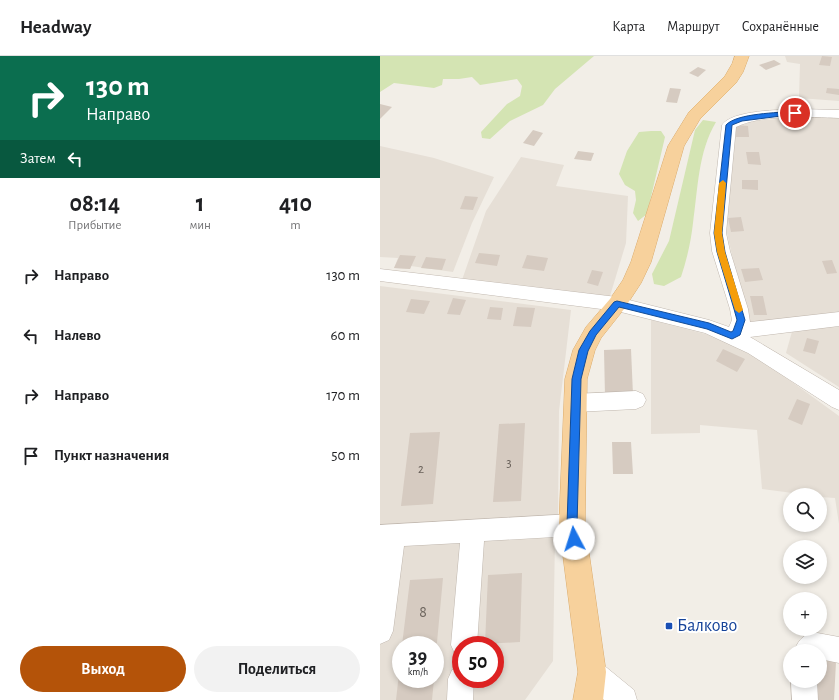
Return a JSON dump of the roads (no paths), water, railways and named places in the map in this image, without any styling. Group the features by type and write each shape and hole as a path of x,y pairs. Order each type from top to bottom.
{"main road":[{"path":"588,700 592,672 572,525 576,379 584,350 593,333 617,304 631,283 641,262 676,146 697,113 736,73 741,63 742,56"}],"street":[{"path":"734,334 741,320 721,252 718,233 729,125 733,121 742,119 795,113 839,114"},
{"path":"380,275 617,304 709,326 734,334 839,401"},
{"path":"734,334 745,330 839,319"},
{"path":"576,403 636,400"},
{"path":"380,631 387,536 572,525"},
{"path":"465,636 473,531"},
{"path":"827,648 839,650"},
{"path":"592,672 624,700"},
{"path":"460,700 461,688"},
{"path":"804,688 805,700"}],"place":[{"name":"Балково","path":"669,626"}]}
